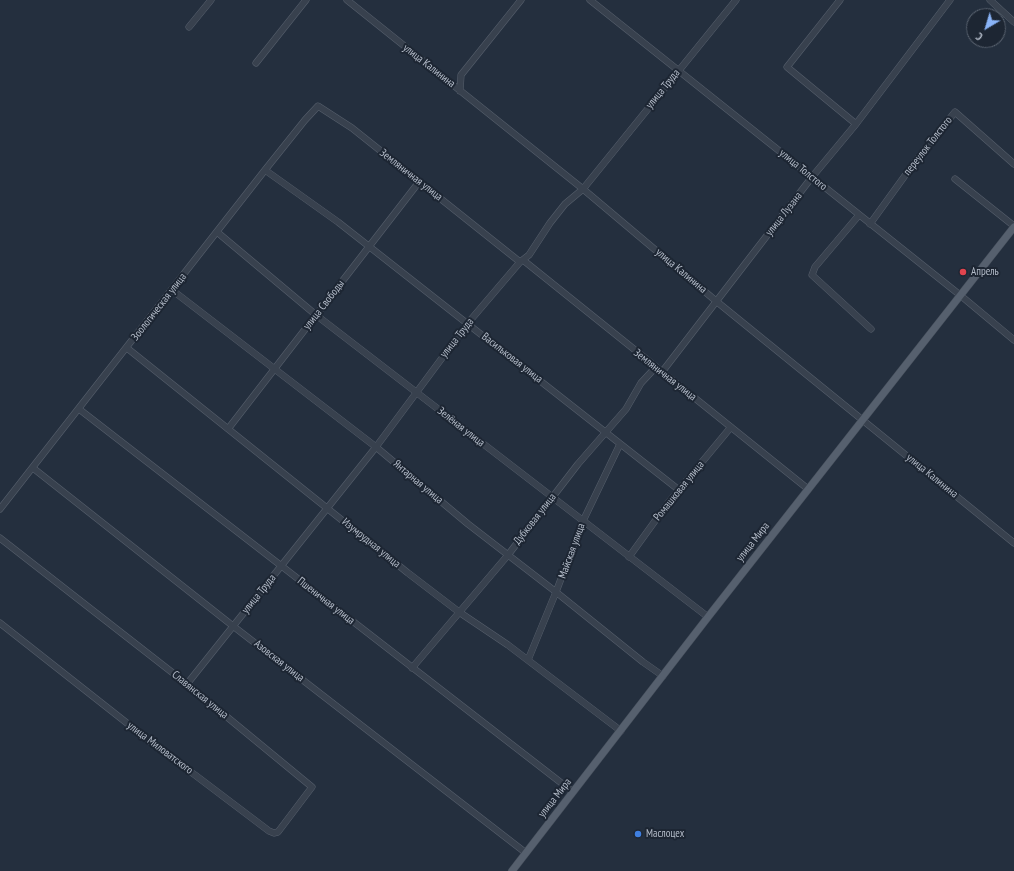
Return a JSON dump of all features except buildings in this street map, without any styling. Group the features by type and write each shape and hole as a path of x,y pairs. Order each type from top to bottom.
{"main road":[{"name":"улица Мира","path":"512,871 708,617 1014,226"}],"street":[{"path":"189,27 211,0"},
{"path":"256,62 306,0"},
{"name":"улица Калинина","path":"347,0 583,189 716,301 1014,543"},
{"path":"460,91 461,75 521,0"},
{"name":"улица Толстого","path":"590,0 960,295 1014,340"},
{"name":"улица Труда","path":"187,684 376,447 415,392 468,323 522,261 529,255 550,223 565,204 583,189 736,0"},
{"path":"840,0 788,67 856,124"},
{"name":"улица Лузана","path":"662,372 812,177 856,124 950,0"},
{"path":"990,0 1014,22"},
{"name":"Зоологическая улица","path":"0,509 265,170 318,106"},
{"name":"Земляничная улица","path":"318,106 352,128 419,182 522,261 808,489"},
{"name":"переулок Толстого","path":"870,224 917,159 955,112 1014,164"},
{"name":"Васильковая улица","path":"265,170 338,222 369,248 468,323 679,490"},
{"path":"954,179 1014,226"},
{"name":"улица Свободы","path":"228,428 419,182"},
{"path":"859,215 815,267 812,275 871,329"},
{"name":"Зелёная улица","path":"217,232 316,315 708,617"},
{"name":"Янтарная улица","path":"172,290 376,447 468,524 643,662 663,676"},
{"name":"Изумрудная улица","path":"127,348 408,573 459,612 508,645 621,731"},
{"name":"Дубковая улица","path":"412,668 508,555 578,464 626,409 641,383 655,368"},
{"name":"Пшеничная улица","path":"79,409 573,792"},
{"name":"Ромашковая улица","path":"630,557 668,503 731,427"},
{"name":"Майская улица","path":"528,660 583,521 620,444"},
{"name":"Азовская улица","path":"33,468 233,626 526,853"},
{"name":"Славянская улица","path":"0,538 187,684 312,787"},
{"name":"улица Миловатского","path":"0,623 170,757 268,831 274,833 278,832 312,787"}],"place":[{"name":"Апрель","path":"963,272"},
{"name":"Маслоцех","path":"638,834"}]}
